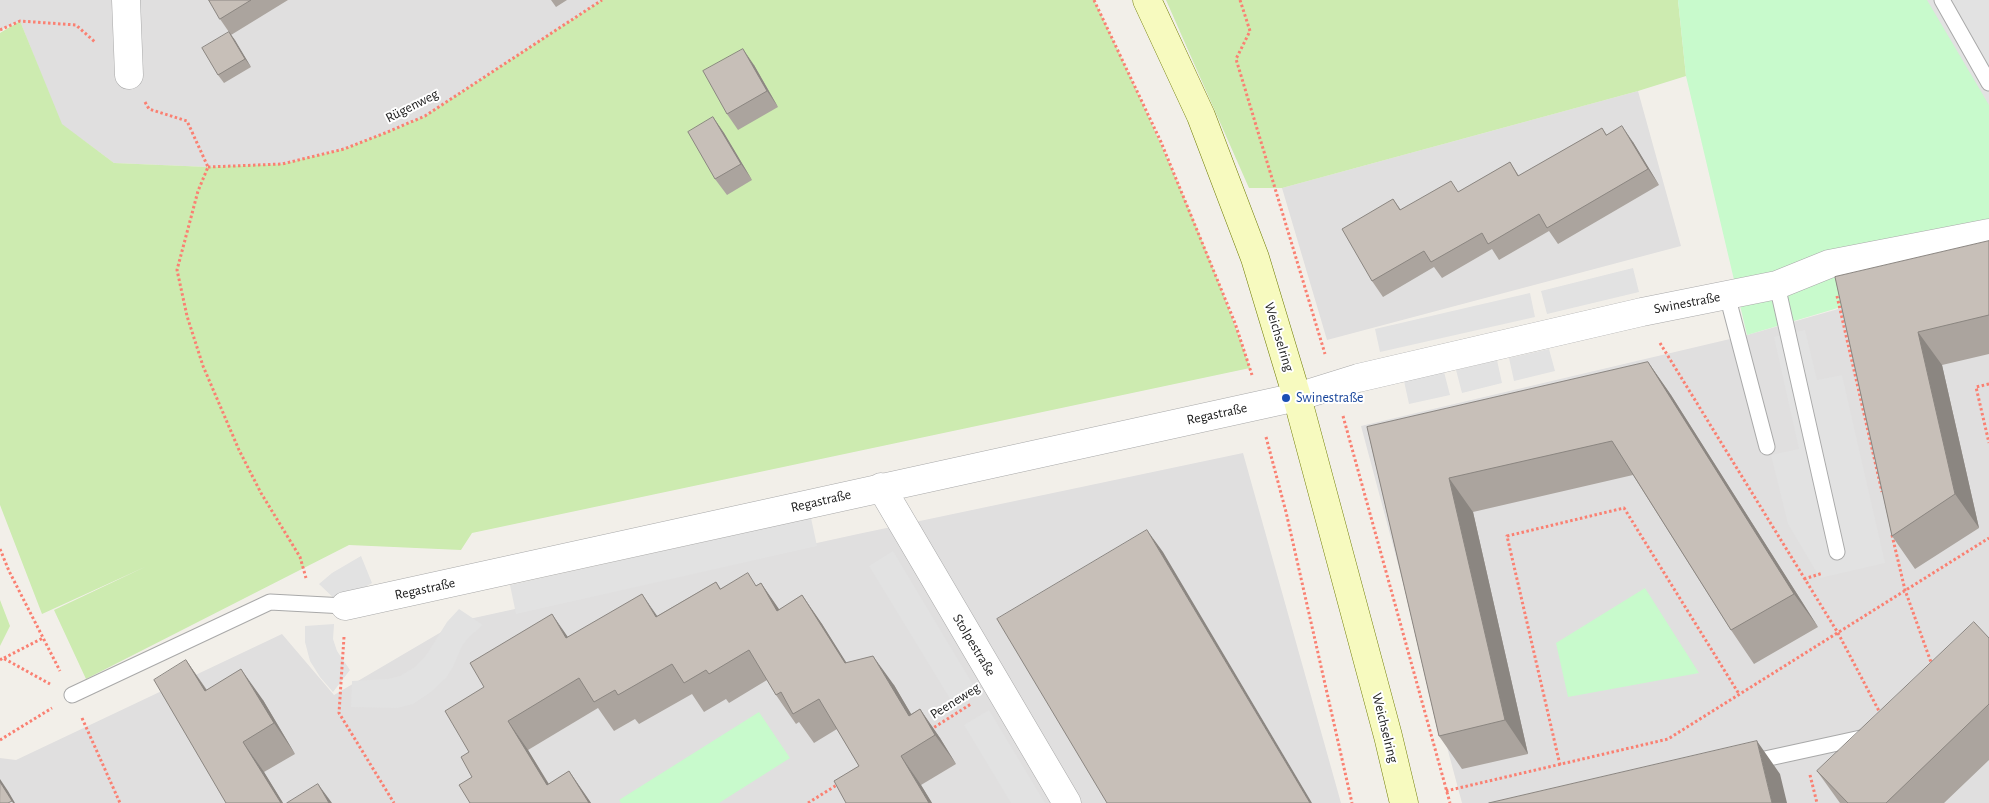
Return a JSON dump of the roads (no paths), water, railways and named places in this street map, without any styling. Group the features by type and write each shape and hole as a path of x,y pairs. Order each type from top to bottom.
{"street":[{"path":"126,0 129,75"},
{"name":"Weichselring","path":"1147,0 1202,116 1255,258 1297,397 1388,736 1404,803"},
{"name":"Swinestraße","path":"1297,397 1358,378 1642,312 1777,284 1829,264 1989,233"},
{"name":"Regastraße","path":"345,606 1297,397"},
{"name":"Stolpestraße","path":"881,487 1067,803"}],"lane":[{"path":"1942,0 1989,83"},
{"path":"1777,284 1837,552"},
{"path":"1727,295 1767,447"},
{"path":"72,695 270,602 345,606"},
{"path":"1738,765 1889,731"}],"place":[{"name":"Swinestraße","path":"1286,398"}]}
